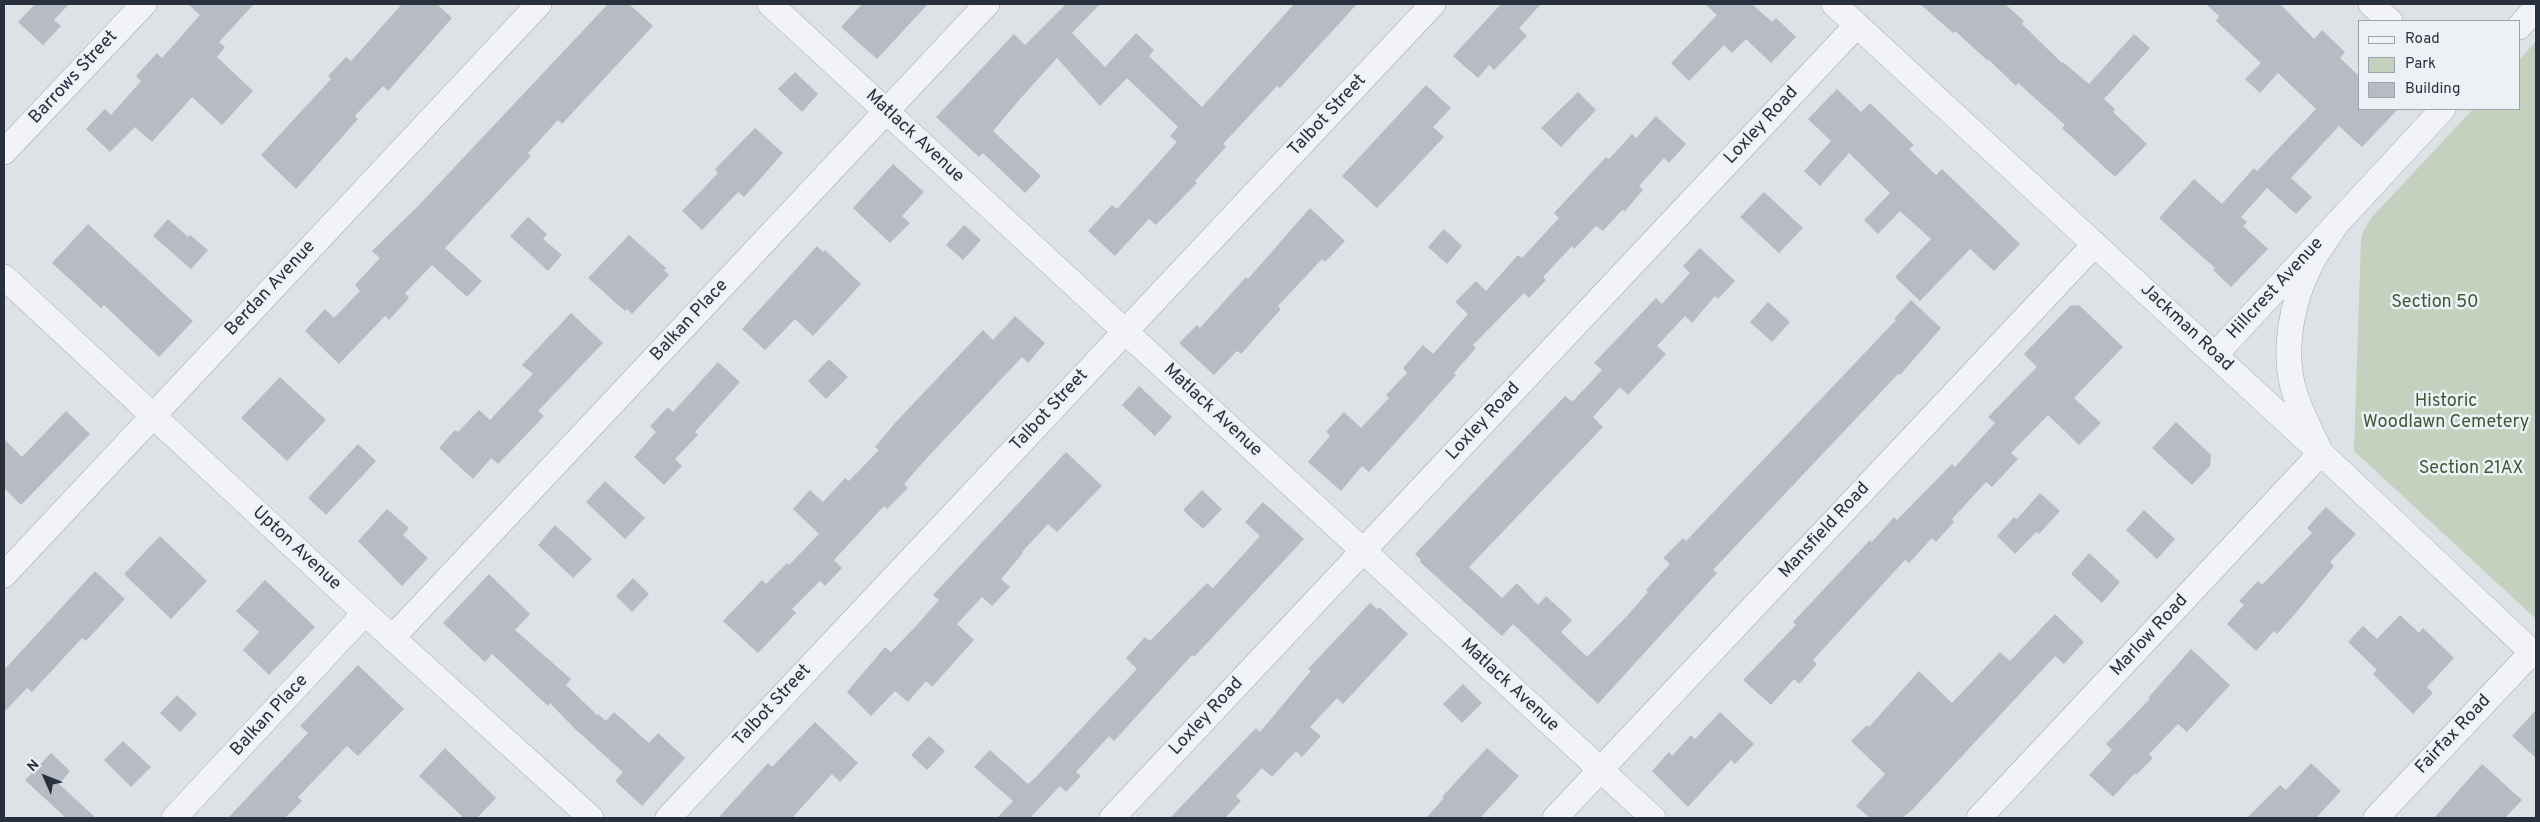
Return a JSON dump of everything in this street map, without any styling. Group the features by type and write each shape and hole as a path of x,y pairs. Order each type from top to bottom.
{"street":[{"name":"Barrows Street","path":"4,152 144,4"},
{"name":"Berdan Avenue","path":"4,575 539,4"},
{"name":"Matlack Avenue","path":"770,4 1653,818"},
{"name":"Balkan Place","path":"392,637 987,4"},
{"name":"Talbot Street","path":"668,818 1433,4"},
{"name":"Jackman Road","path":"1834,4 2321,453 2534,654"},
{"path":"2370,4 2389,20"},
{"path":"2520,25 2536,8"},
{"name":"Loxley Road","path":"1112,818 1857,25"},
{"name":"Hillcrest Avenue","path":"2215,355 2442,110"},
{"name":"Hillcrest Avenue","path":"2321,453 2303,416 2293,386 2288,358 2291,330 2300,293 2309,268 2337,223"},
{"name":"Mansfield Road","path":"1555,818 2095,244"},
{"name":"Upton Avenue","path":"4,277 585,816"},
{"name":"Marlow Road","path":"1979,818 2321,453"},
{"name":"Balkan Place","path":"174,818 365,613"},
{"name":"Fairfax Road","path":"2376,818 2534,654"}],"green space":[{"name":"Historic Woodlawn Cemetery","path":"2536,41 2536,619 2354,451 2361,239 2364,230 2372,217 2472,110 2520,110 2520,59"}],"building":[{"path":"35,4 69,4 54,20 61,26 43,45 18,22"},
{"path":"188,4 254,4 219,42 225,47 217,57 253,91 222,125 192,97 152,142 135,127 110,152 86,129 105,109 111,115 141,81 136,76 157,53 162,58 200,15"},
{"path":"402,4 437,4 452,18 388,91 383,86 355,116 358,119 296,189 261,155 331,79 328,76 346,57 351,61"},
{"path":"608,4 629,4 653,26 562,124 558,120 528,153 531,156 445,248 482,281 467,297 432,265 405,293 409,298 389,320 385,316 339,364 305,331 325,309 334,318 360,291 355,285 380,258 372,251 418,206"},
{"path":"862,4 928,4 877,59 841,27"},
{"path":"1066,4 1100,4 1072,33 1105,67 1136,33 1154,50 1149,56 1202,107 1294,4 1357,4 1280,88 1277,86 1223,144 1226,147 1195,181 1197,183 1156,225 1149,219 1115,256 1088,231 1112,205 1117,209 1177,142 1170,136 1178,127 1127,78 1100,106 1057,58 1020,99 993,131 1041,176 1025,193 983,153 979,157 936,117 1014,34 1025,45"},
{"path":"1501,4 1541,4 1519,28 1527,36 1494,70 1489,65 1478,78 1453,56"},
{"path":"1705,4 1752,4 1772,22 1776,18 1796,37 1771,63 1746,39 1732,53 1724,45 1689,81 1671,63 1717,15"},
{"path":"1920,4 2005,4 2024,21 2022,24 2062,63 2089,84 2134,34 2150,48 2104,99 2115,109 2113,112 2147,144 2115,177 2062,128 2065,125 2018,83 2016,86 1989,60 1955,31 1953,33"},
{"path":"2206,4 2280,4 2314,39 2322,30 2345,52 2340,58 2358,75 2358,110 2397,110 2362,147 2339,126 2291,178 2312,197 2296,214 2267,188 2241,217 2247,222 2243,226 2268,249 2231,287 2213,270 2215,268 2159,218 2194,179 2222,204 2254,168 2257,171 2316,109 2278,73 2260,93 2245,79 2261,63 2216,21 2219,16"},
{"path":"795,72 818,94 802,112 778,89"},
{"path":"1426,85 1451,108 1433,127 1444,137 1377,208 1342,176"},
{"path":"1837,89 1861,112 1870,103 1914,145 1909,149 1936,175 1942,169 2020,244 1994,271 1970,249 1920,301 1895,277 1931,239 1900,211 1878,234 1864,220 1890,193 1849,153 1820,186 1804,171 1831,141 1808,119"},
{"path":"1578,92 1596,110 1561,147 1541,128"},
{"path":"1656,116 1686,144 1669,163 1664,158 1639,186 1643,190 1625,211 1622,210 1603,231 1596,226 1574,249 1572,246 1543,277 1546,280 1529,298 1524,293 1473,345 1476,348 1454,373 1456,375 1369,472 1362,466 1341,491 1308,462 1330,436 1326,432 1344,412 1361,428 1389,398 1386,395 1407,373 1403,368 1423,345 1433,354 1468,314 1455,302 1476,281 1486,291 1518,255 1522,258 1559,218 1554,213 1606,157 1609,159 1632,134 1636,138"},
{"path":"755,128 783,153 744,197 738,192 702,230 682,211 718,173 715,169"},
{"path":"893,164 924,192 902,216 910,223 890,243 853,208"},
{"path":"1764,192 1803,228 1779,253 1740,217"},
{"path":"1310,208 1345,241 1325,262 1322,259 1278,306 1281,309 1241,354 1237,351 1214,375 1179,343 1197,325 1200,328 1246,277 1248,279"},
{"path":"528,217 547,234 543,239 562,255 548,271 510,236"},
{"path":"168,219 188,237 190,235 208,250 191,269 153,236"},
{"path":"88,224 193,321 159,357 104,305 101,308 52,263"},
{"path":"964,225 981,240 963,260 946,245"},
{"path":"1444,229 1462,246 1447,264 1428,247"},
{"path":"629,235 666,268 664,270 669,275 632,314 627,309 625,311 588,278"},
{"path":"817,246 823,252 825,250 861,284 813,336 795,319 765,350 742,329"},
{"path":"1700,248 1735,281 1718,299 1715,296 1692,323 1685,316 1657,346 1666,354 1628,395 1620,387 1593,417 1603,427 1469,567 1502,598 1517,583 1538,605 1546,596 1572,620 1561,632 1587,657 1626,617 1648,592 1646,590 1670,564 1663,558 1683,538 1686,541 1896,320 1894,319 1911,300 1941,328 1900,375 1898,374 1713,570 1717,573 1598,704 1513,624 1502,636 1420,562 1421,560 1415,554 1565,396 1571,401 1574,400 1602,370 1594,363 1656,298 1662,304 1690,273 1683,266"},
{"path":"1768,302 1790,322 1772,342 1750,322"},
{"path":"2079,305 2123,347 2074,398 2101,423 2079,445 2048,415 2011,453 2018,459 1992,487 1986,482 1952,519 1954,522 1936,542 1932,538 1909,563 1905,560 1813,660 1817,664 1799,684 1794,679 1771,705 1743,680 1796,625 1793,622 1870,540 1872,542 1894,517 1897,520 1952,464 1955,467 1995,423 1988,417 2037,367 2024,354 2070,306"},
{"path":"571,313 603,343 538,411 544,416 527,434 498,464 491,458 473,479 439,448 455,430 458,432 479,410 490,420 533,374 522,365"},
{"path":"1015,316 1045,343 1028,363 1022,357 926,459 904,484 908,488 887,509 884,506 834,560 842,568 825,586 820,581 792,609 796,613 758,653 723,621 762,580 766,584 787,563 789,565 819,534 793,509 810,490 823,502 845,478 849,481 879,450 875,447 895,423 983,330 993,340"},
{"path":"829,359 848,377 826,399 808,381"},
{"path":"718,362 740,382 695,432 698,435 675,459 682,466 664,485 634,457 656,432 650,426 668,407 673,412"},
{"path":"280,377 326,420 287,461 241,418"},
{"path":"1139,386 1172,417 1155,436 1122,405"},
{"path":"66,411 90,434 21,505 4,488 4,439 22,457"},
{"path":"2176,422 2211,455 2210,466 2192,485 2152,448"},
{"path":"358,444 376,461 326,515 308,498"},
{"path":"1066,452 1102,486 1057,532 1048,524 1022,552 1001,579 1010,587 992,606 982,597 957,624 974,640 932,687 926,681 908,702 895,691 871,716 847,692 885,647 891,652 916,626 939,600 933,595"},
{"path":"605,481 645,518 625,539 586,502"},
{"path":"1202,490 1222,509 1203,529 1183,510"},
{"path":"2040,493 2060,511 2039,534 2036,532 2015,554 1997,536 2014,517 2017,519"},
{"path":"1263,502 1304,539 1194,657 1192,655 1114,741 1109,736 1076,772 1081,776 1066,792 1060,786 1030,818 997,818 1013,801 974,767 990,750 1028,784 1035,778 1137,669 1126,658 1145,637 1150,641 1207,583 1213,588 1260,536 1245,522"},
{"path":"2326,507 2356,534 2330,562 2334,566 2295,614 2277,634 2274,631 2256,651 2227,624 2244,605 2239,601 2258,581 2262,585 2312,533 2307,528"},
{"path":"387,509 409,528 403,535 428,558 402,586 358,541"},
{"path":"2144,510 2175,539 2157,559 2126,530"},
{"path":"555,525 592,559 573,578 538,545"},
{"path":"160,536 207,581 171,619 124,574"},
{"path":"2089,553 2120,582 2102,603 2071,574"},
{"path":"95,571 125,599 86,641 82,638 32,692 27,688 4,712 4,670"},
{"path":"489,574 530,614 515,630 571,679 566,685 597,715 606,721 614,712 649,743 658,733 685,758 642,806 615,781 623,772 574,728 550,703 548,706 492,654 485,662 443,623"},
{"path":"633,578 649,594 632,612 616,596"},
{"path":"265,580 315,627 269,675 243,650 259,632 236,611"},
{"path":"1370,603 1377,609 1379,607 1408,634 1343,704 1337,698 1310,727 1321,736 1302,757 1296,751 1272,777 1262,768 1236,796 1241,801 1225,818 1170,818 1256,728 1260,732 1311,671 1308,669"},
{"path":"2055,614 2084,642 2064,664 2055,656 1912,810 1902,818 1870,818 1856,806 1885,774 1851,741 1867,725 1869,727 1919,671 1952,703 2000,652 2010,661"},
{"path":"2400,615 2419,633 2423,628 2454,658 2427,687 2433,693 2413,714 2373,674 2377,670 2348,642 2363,626 2377,639"},
{"path":"2191,649 2230,685 2187,732 2178,724 2149,754 2153,758 2136,775 2135,773 2113,797 2089,775 2112,750 2106,744 2150,699 2148,698"},
{"path":"358,665 404,709 358,756 347,746 298,797 302,801 285,818 228,818 308,733 300,726"},
{"path":"1463,684 1482,703 1462,723 1443,704"},
{"path":"177,695 197,714 180,732 160,713"},
{"path":"2536,710 2536,758 2512,736"},
{"path":"1720,712 1754,744 1735,764 1731,760 1688,807 1652,771 1669,752 1672,756 1691,735 1695,739"},
{"path":"815,722 858,763 840,782 832,774 792,818 718,818 768,763 772,767"},
{"path":"929,736 945,751 927,770 911,755"},
{"path":"123,741 151,767 131,787 104,760"},
{"path":"445,748 496,798 477,818 464,818 419,776"},
{"path":"1487,748 1519,776 1480,818 1426,818 1444,798 1442,797"},
{"path":"51,753 70,771 59,784 96,818 66,818 25,780"},
{"path":"2311,763 2341,791 2316,818 2247,818 2280,785 2286,790"},
{"path":"2482,764 2522,800 2505,818 2434,818"}],"park label":[{"name":"Section 50","path":"2435,303"},
{"name":"Section 21AX","path":"2471,469"}]}
